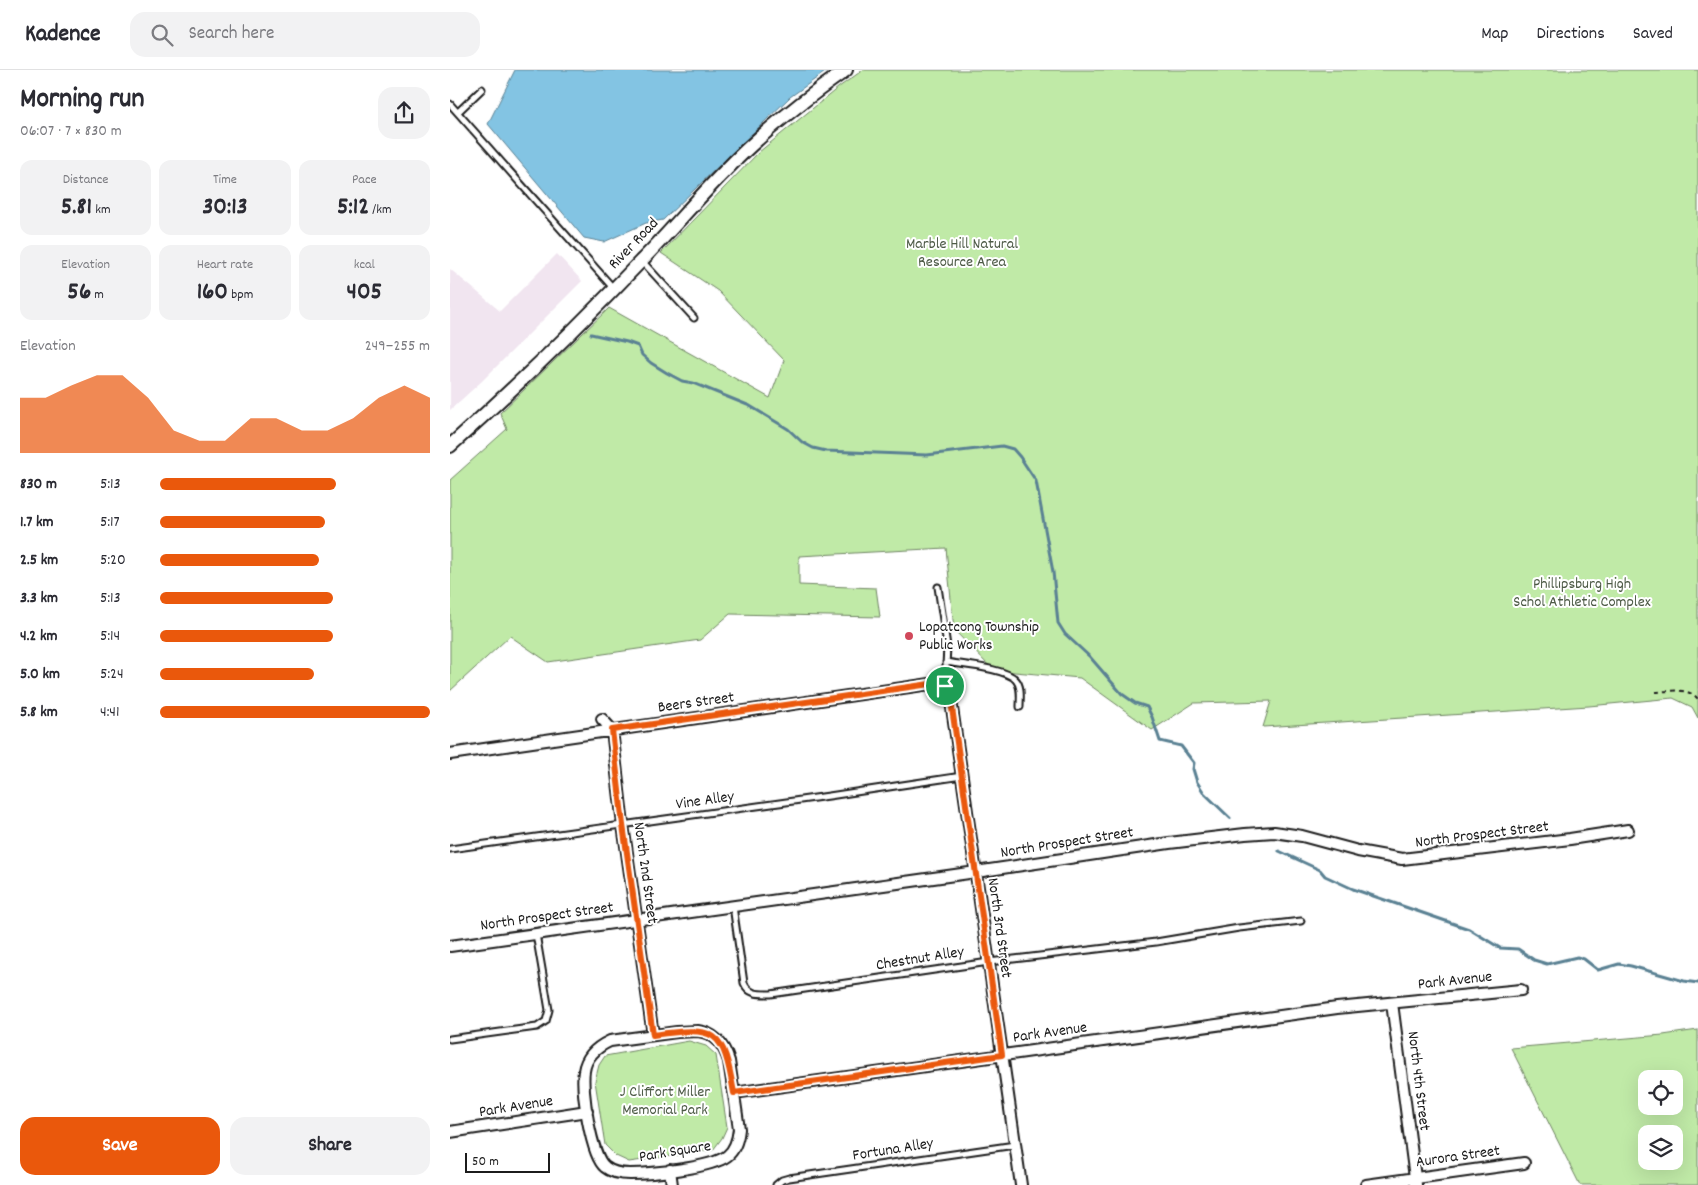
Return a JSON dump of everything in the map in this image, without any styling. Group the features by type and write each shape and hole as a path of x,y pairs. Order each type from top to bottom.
{"street":[{"name":"River Road","path":"450,446 507,394 642,261 724,171 796,106 846,70"},
{"name":"Beers Street","path":"450,754 930,684 945,686"},
{"name":"North 3rd Street","path":"945,686 950,694 1021,1185"},
{"path":"602,719 612,730"},
{"name":"North 2nd Street","path":"612,730 623,825 653,1035"},
{"name":"North Prospect Street","path":"450,946 976,872 1169,842 1274,832 1302,836 1358,851 1402,859 1570,839 1628,830"},
{"name":"Park Avenue","path":"734,1093 1212,1025 1371,1005 1521,990"},
{"name":"North 4th Street","path":"1392,1003 1416,1181"},
{"name":"Park Square","path":"698,1031 706,1032 715,1037 726,1052 734,1093 738,1135 730,1153 710,1164 630,1174 610,1170 603,1166 593,1146 587,1111 584,1072 594,1051 601,1045 610,1041 653,1035 698,1031"},
{"name":"Park Avenue","path":"450,1132 587,1111"},
{"name":"Aurora Street","path":"1366,1185 1416,1181 1524,1162"},
{"path":"670,1170 672,1185"}],"lane":[{"path":"458,112 482,89"},
{"path":"450,104 614,289"},
{"path":"642,261 694,318"},
{"name":"North 3rd Street","path":"938,586 946,646 945,686"},
{"path":"946,662 1007,673 1012,676 1017,681 1020,689 1020,707"},
{"name":"Vine Alley","path":"450,849 962,776"},
{"name":"Chestnut Alley","path":"733,906 744,983 750,992 756,994 771,994 989,962 1156,942 1239,928 1301,921"},
{"path":"450,1038 526,1029 537,1027 546,1022 548,1010 536,933"},
{"name":"Fortuna Alley","path":"776,1185 782,1180 789,1178 1015,1145"}],"path":[{"path":"1656,692 1680,690 1698,699"}],"shaded area":[{"path":"557,254 582,281 482,381 450,410 450,269 500,311"}],"green space":[{"path":"863,70 1698,70 1698,718 1692,707 1673,698 1589,706 1263,727 1271,701 1194,703 1152,730 1080,678 993,670 954,630 946,548 799,556 799,585 876,588 880,617 730,614 700,640 548,662 510,636 450,691 450,480 507,429 500,413 609,308 770,398 784,360 718,291 661,253 759,152 839,87"},
{"path":"1698,1030 1698,1185 1580,1185 1511,1048 1663,1035"},
{"name":"J Cliffort Miller Memorial Park","path":"689,1041 706,1046 716,1055 727,1127 722,1138 713,1150 629,1162 616,1156 605,1145 595,1081 599,1065 605,1056"}],"water":[{"path":"515,70 828,70 790,97 663,220 646,223 604,242 584,238 488,124"}],"waterway":[{"path":"591,334 638,346 642,355 667,373 682,381 693,383 750,406 788,429 802,442 813,448 826,451 927,455 1002,446 1013,449 1036,481 1053,572 1058,623 1065,634 1090,657 1122,694 1135,703 1147,707 1160,741 1181,746 1194,763 1193,769 1197,782 1204,793 1230,818"},
{"path":"1279,851 1320,870 1325,876 1353,889 1469,929 1500,948 1518,949 1534,960 1547,964 1577,957 1584,959 1598,970 1619,964 1698,983"}],"place":[{"name":"Lopatcong Township Public Works","path":"909,636"}],"route":[{"path":"930,684 945,686 950,694 1002,1055 734,1093 726,1052 715,1037 706,1032 698,1031 653,1035 623,825 612,730 930,684"}],"park label":[{"name":"Marble Hill Natural Resource Area","path":"962,253"},
{"name":"Phillipsburg High Schol Athletic Complex","path":"1582,593"}]}
